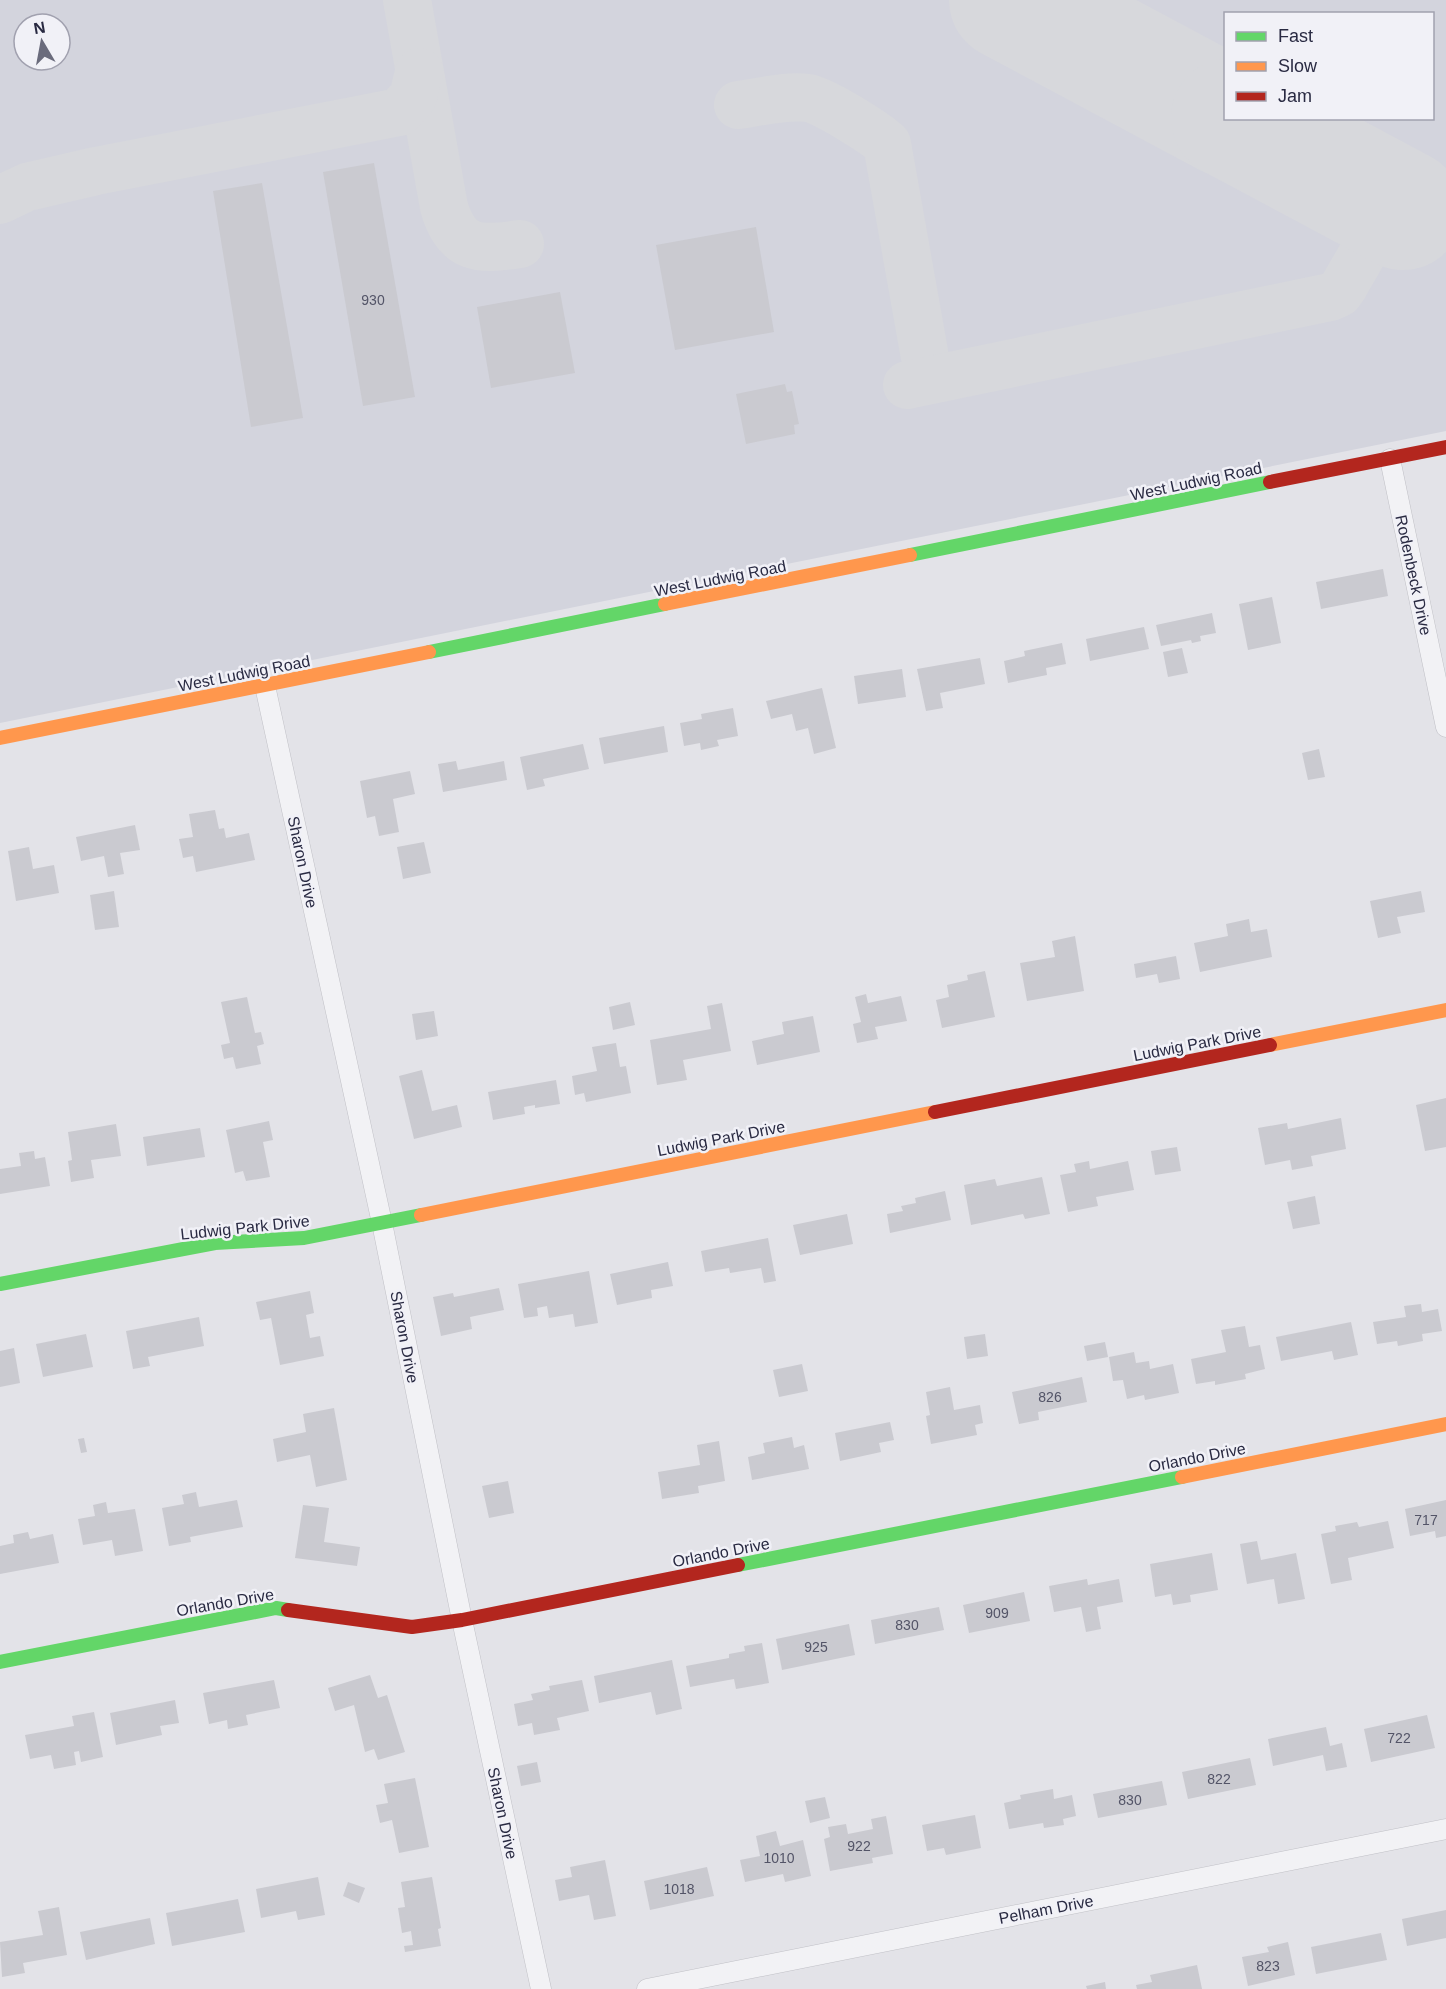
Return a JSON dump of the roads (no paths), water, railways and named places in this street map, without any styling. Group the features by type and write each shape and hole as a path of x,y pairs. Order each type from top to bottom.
{"street":[{"name":"West Ludwig Road","path":"0,738 1446,447"},
{"name":"Rodenbeck Drive","path":"1390,459 1446,727"},
{"name":"Sharon Drive","path":"265,686 382,1223 462,1620 540,1989"},
{"name":"Ludwig Park Drive","path":"0,1284 215,1243 304,1238 1446,1010"},
{"name":"Orlando Drive","path":"0,1662 276,1608 412,1627 462,1620 1446,1424"},
{"name":"Pelham Drive","path":"647,1989 1446,1829"}]}
